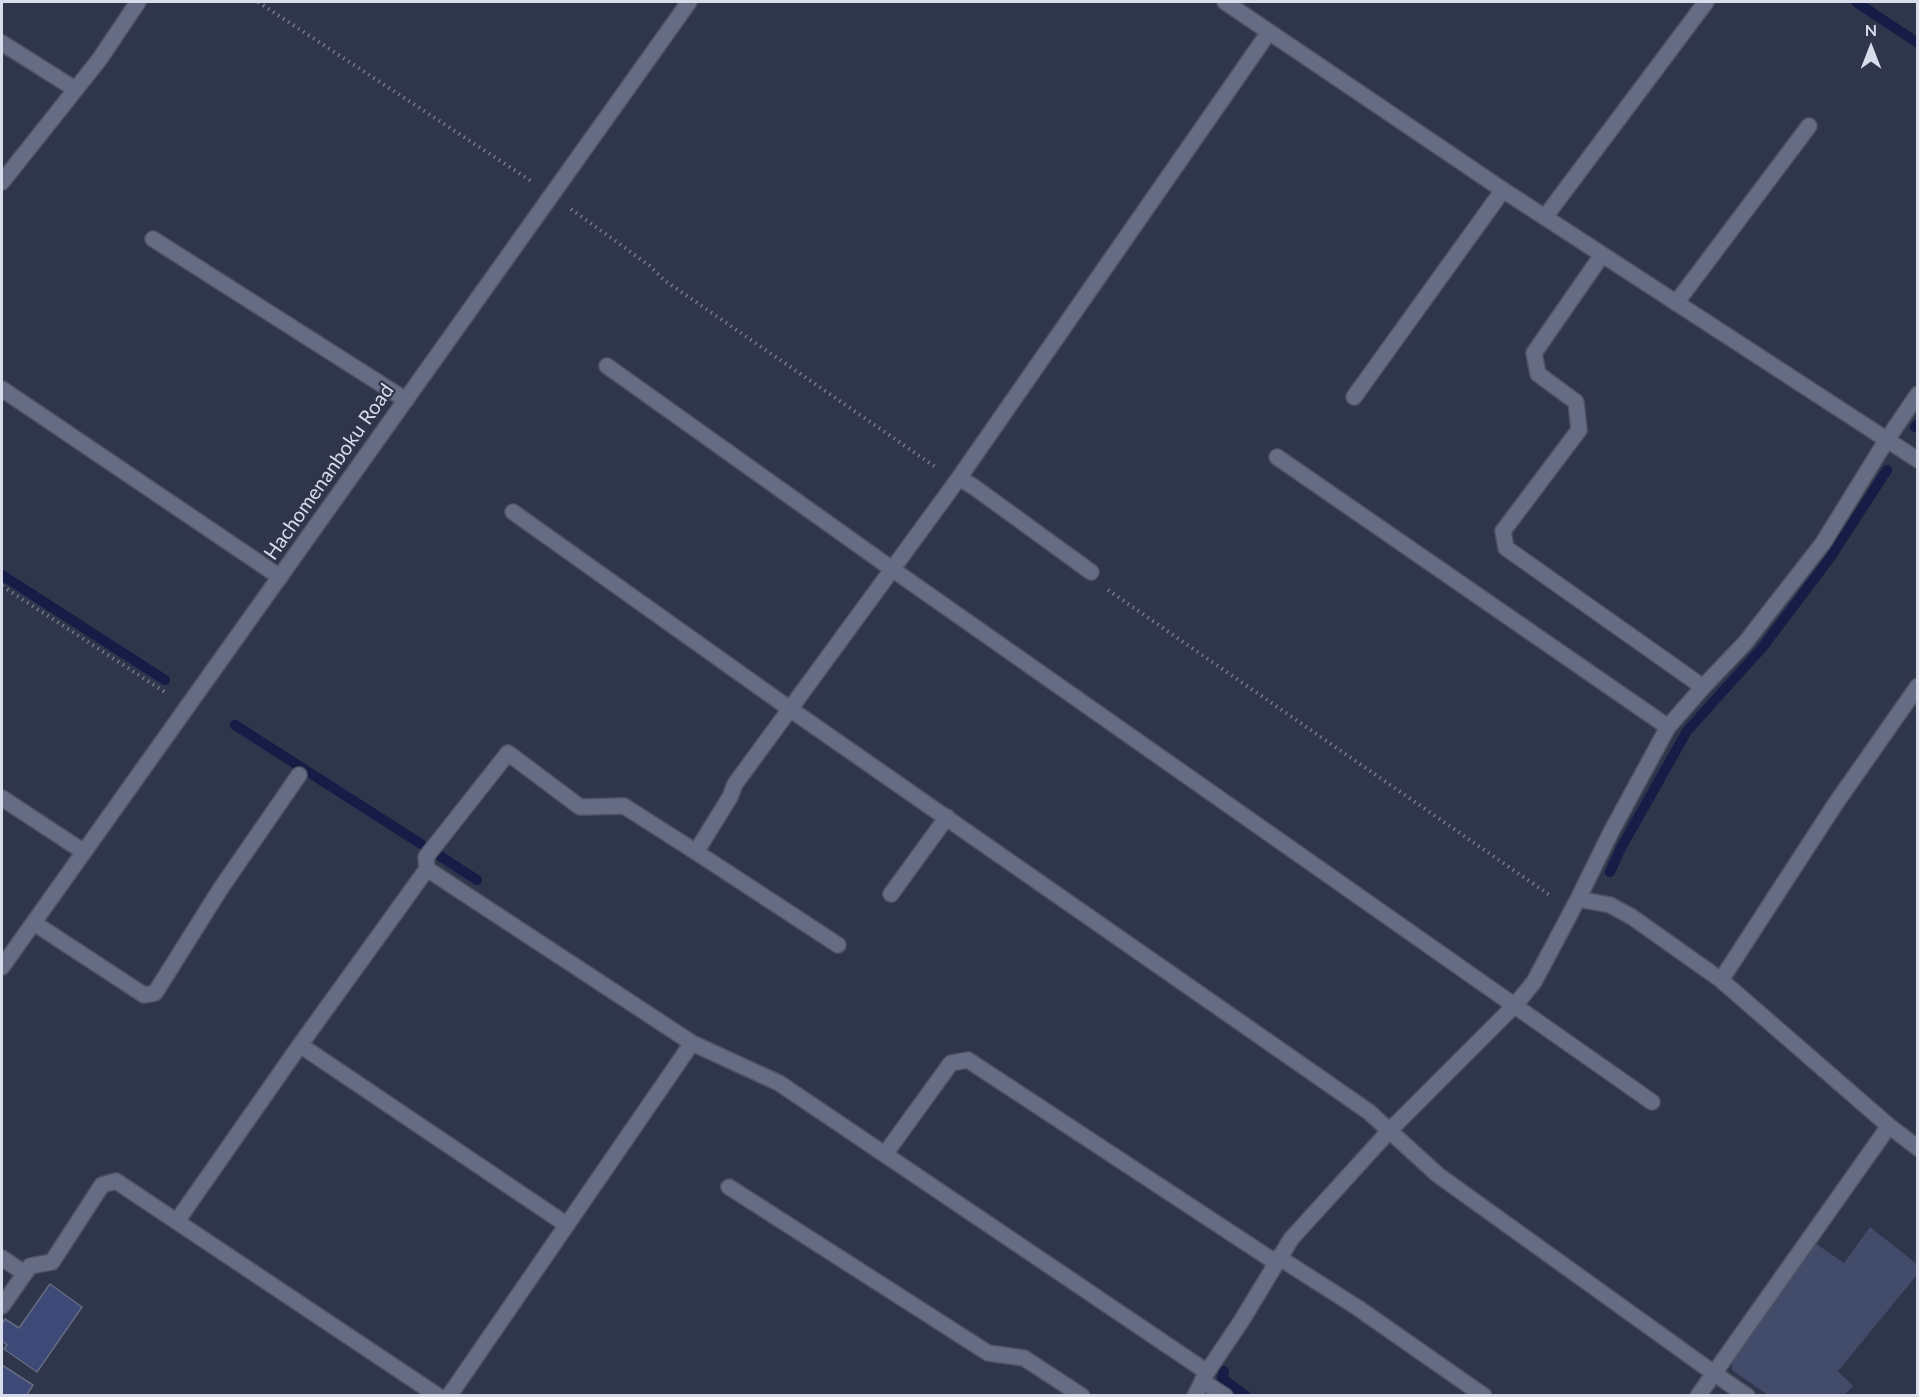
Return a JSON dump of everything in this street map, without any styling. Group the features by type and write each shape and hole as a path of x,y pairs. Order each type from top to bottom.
{"street":[{"path":"2,182 99,60 138,2"},
{"name":"Hachomenanboku Road","path":"2,967 689,2"},
{"path":"1224,2 1503,190 1917,460"},
{"path":"1545,217 1706,2"},
{"path":"696,852 730,797 735,784 959,478 1269,32"},
{"path":"2,43 75,89"},
{"path":"1676,303 1809,126"},
{"path":"1354,397 1503,190"},
{"path":"153,239 406,400"},
{"path":"1602,255 1534,353 1538,374 1576,402 1579,430 1503,531 1506,548 1703,687"},
{"path":"607,366 892,569 1652,1102"},
{"path":"2,389 280,577"},
{"path":"1195,1395 1291,1239 1390,1130 1515,1005 1534,982 1611,831 1668,727 1746,643 1823,543 1917,394"},
{"path":"1278,457 1668,727"},
{"path":"959,478 1091,572"},
{"path":"513,512 790,709 1359,1105 1390,1130 1438,1175 1714,1374 1747,1395"},
{"path":"1721,980 1836,803 1917,686"},
{"path":"177,1221 427,869 426,857 508,753 580,807 624,806 838,945"},
{"path":"34,922 144,995 155,993 221,888 299,775"},
{"path":"2,798 84,852"},
{"path":"891,894 948,817"},
{"path":"427,869 692,1043 779,1083 885,1154 1204,1377 1225,1395"},
{"path":"1575,905 1610,905 1632,917 1721,980 1917,1148"},
{"path":"449,1395 692,1043"},
{"path":"300,1045 567,1225"},
{"path":"885,1154 951,1063 968,1060 1277,1260 1358,1308 1484,1395"},
{"path":"1698,1395 1889,1126"},
{"path":"2,1306 30,1266 52,1262 102,1185 116,1181 438,1395"},
{"path":"729,1187 988,1353 1024,1358 1082,1395"},
{"path":"2,1258 24,1273"}],"path":[{"path":"258,2 534,183"},
{"path":"568,207 650,266 674,287 946,474 959,478"},
{"path":"1091,572 1104,587 1575,905"},
{"path":"2,586 171,696"}],"shaded area":[{"path":"1870,1227 1917,1264 1917,1275 1838,1371 1853,1386 1844,1395 1768,1395 1732,1370 1732,1353 1815,1243 1844,1263"}],"building":[{"path":"50,1284 82,1307 37,1372 4,1349 7,1345 2,1341 2,1324 5,1319 19,1328"},
{"path":"2,1365 33,1385 26,1396 2,1396"}],"waterway":[{"path":"1856,2 1918,43"},
{"path":"1915,427 1918,424"},
{"path":"1610,872 1621,848 1687,731 1762,648 1830,558 1887,470"},
{"path":"2,575 165,680"},
{"path":"235,725 421,844"},
{"path":"440,856 477,880"},
{"path":"1224,1371 1222,1378 1246,1396"}]}
